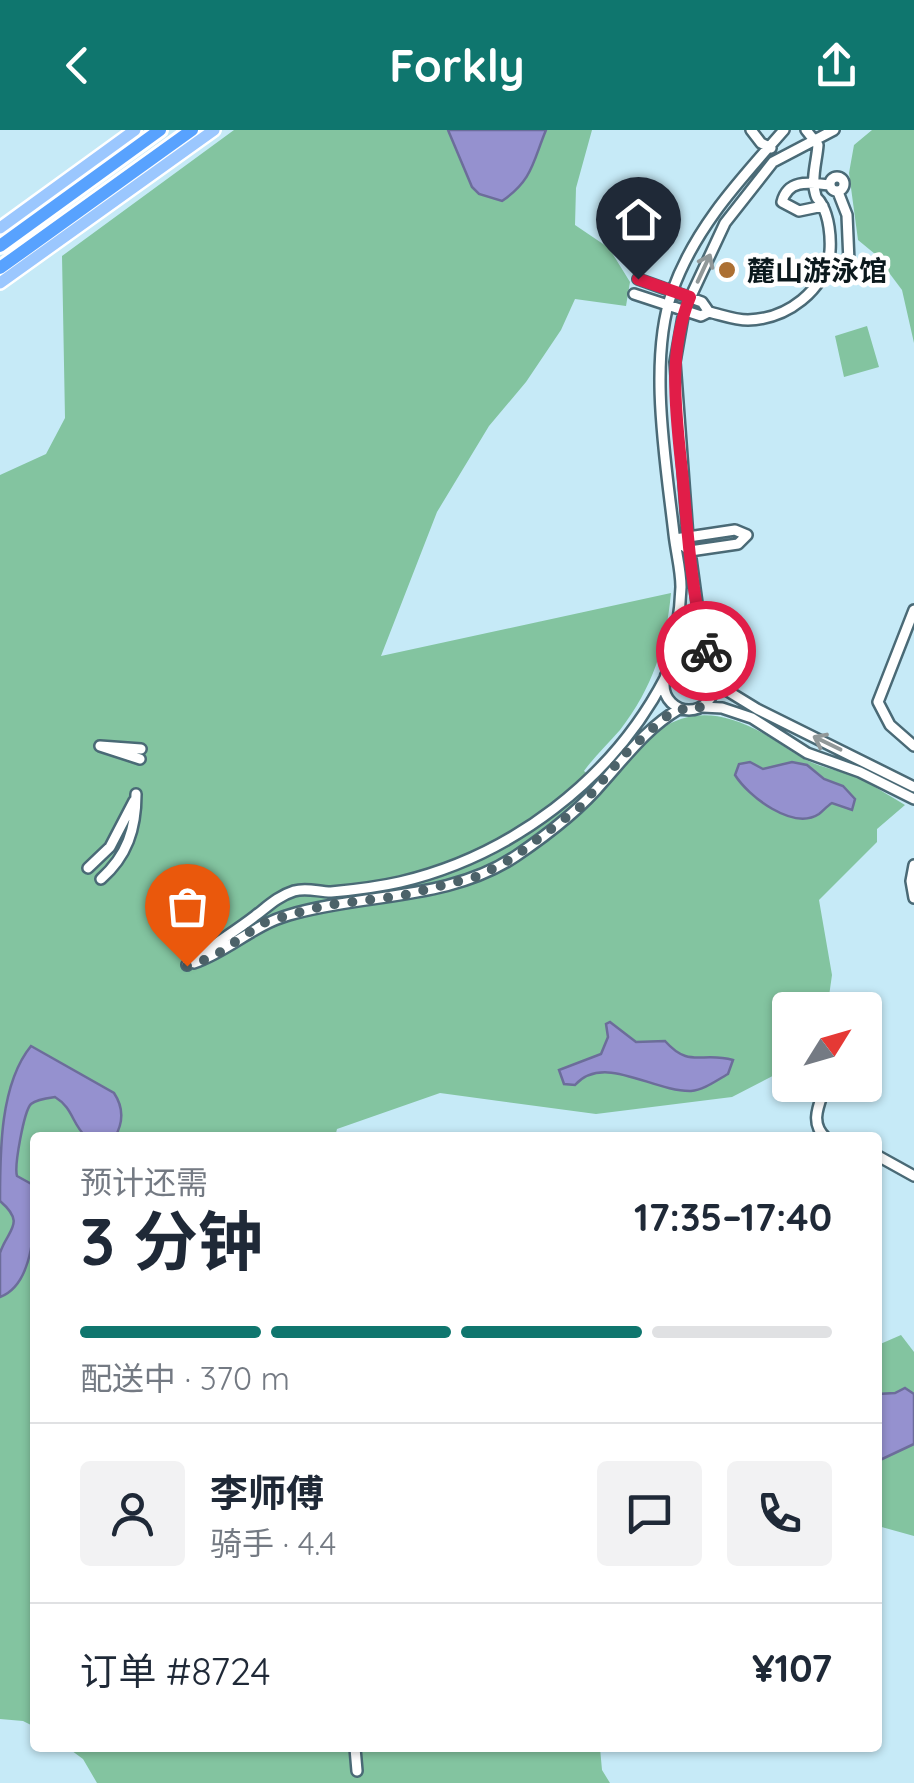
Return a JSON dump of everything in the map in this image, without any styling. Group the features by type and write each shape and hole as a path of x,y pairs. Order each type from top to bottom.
{"highway":[{"path":"0,268 192,130"},
{"path":"0,246 156,133"}],"main road":[{"path":"0,228 134,130"},
{"path":"0,283 214,130"},
{"path":"33,204 156,133"}],"street":[{"path":"751,130 780,158"},
{"path":"679,709 666,696 681,583 661,403 669,306 709,217 784,130"},
{"path":"703,707 714,691 688,537 675,362 684,310 725,223 772,162 810,134 834,130"},
{"path":"634,294 701,316 710,312 745,320 780,314 795,306 818,284 826,270 830,249 824,206 815,195 813,181 818,145 810,134"},
{"path":"824,206 799,211 782,202 791,187 813,181 834,188 846,215 849,262 830,249"},
{"path":"638,279 702,302 710,312"},
{"path":"735,530 747,535 738,544 690,551 675,539 735,530"},
{"path":"914,610 878,702 890,725 914,746"},
{"path":"914,787 863,768 807,754 754,713 726,690 696,660 676,663 622,751 580,807 513,858 479,876 401,896 327,905 263,923 213,957 187,966 268,904 294,891 310,888 326,892 400,882 478,856 532,824 622,751 679,709 722,708 754,713 863,768 914,799"},
{"path":"88,868 122,829 136,794 132,836 101,880"},
{"path":"914,865 914,898"},
{"path":"820,1102 816,1116 820,1132"},
{"path":"882,1157 914,1176"},
{"path":"356,1752 358,1770"}],"green space":[{"path":"234,130 592,130 576,188 575,225 609,248 630,282 626,306 575,299 561,330 526,382 489,426 437,512 381,656 671,593 666,631 649,682 620,730 584,771 604,788 655,733 693,716 714,716 739,722 807,760 858,778 905,805 877,829 877,842 819,900 832,975 830,992 772,992 772,1076 732,1097 596,1114 440,1093 336,1132 30,1132 30,1724 0,1719 0,475 46,454 65,418 62,256"},
{"path":"872,130 914,130 914,343 902,290 875,254 858,240 849,173 854,145"},
{"path":"867,326 879,367 844,377 835,336"},
{"path":"901,1335 914,1352 914,1536 882,1527 882,1343"},
{"path":"73,1752 600,1752 602,1770 610,1783 97,1783 83,1759"}],"shaded area":[{"path":"448,130 546,130 526,177 502,201 479,194 472,187"},
{"path":"750,762 763,769 792,762 807,765 824,779 843,786 855,799 852,810 832,803 808,818 784,815 760,801 735,775 739,764"},
{"path":"610,1022 636,1042 665,1041 689,1057 733,1060 728,1074 691,1091 614,1073 587,1076 575,1085 564,1084 559,1070 601,1054 608,1037 606,1024"},
{"path":"31,1046 114,1093 120,1104 121,1121 117,1132 82,1132 55,1097 31,1104 16,1170 17,1176 30,1183 30,1253 21,1279 0,1297 0,1253 14,1221 0,1201 0,1161 8,1099"},
{"path":"905,1388 914,1394 914,1444 882,1459 882,1394"}],"way so far":[{"path":"187,966 213,957 263,923 327,905 401,896 479,876 513,858 580,807 649,730 679,709 696,710 710,700 715,682 706,651"}],"place":[{"name":"麓山游泳馆","path":"727,270"}],"route":[{"path":"638,279 690,297 675,362 676,401 688,537 706,651"}]}
